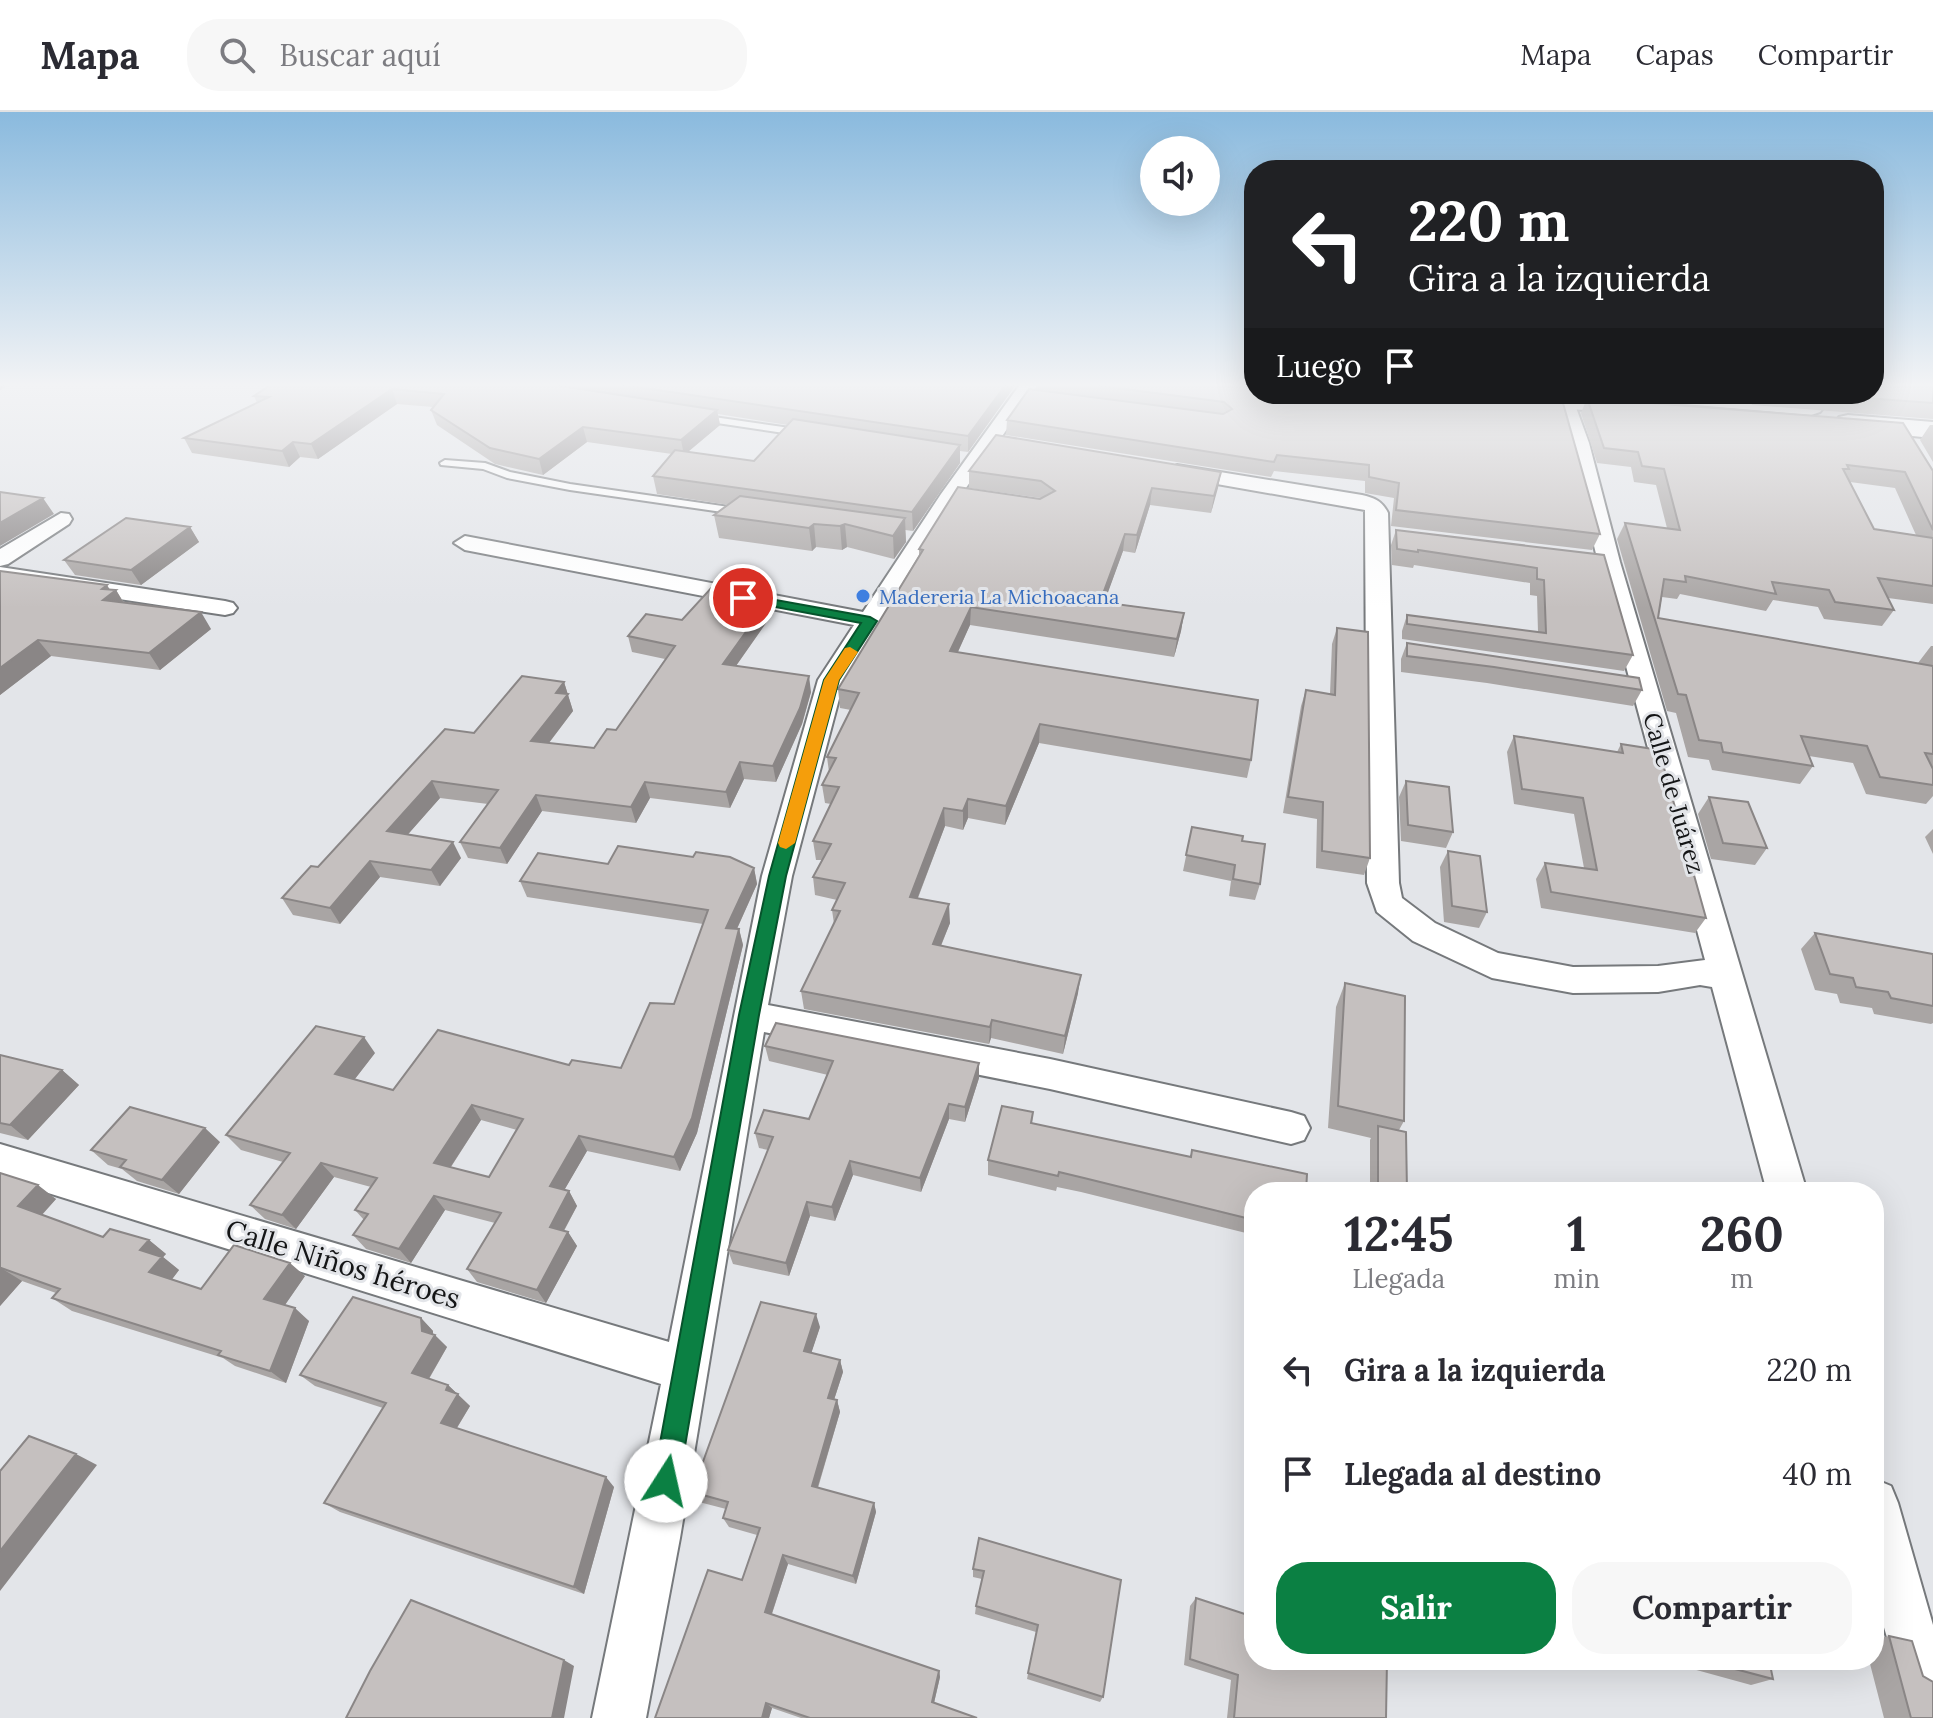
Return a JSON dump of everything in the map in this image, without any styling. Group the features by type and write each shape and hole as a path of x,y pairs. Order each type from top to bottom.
{"street":[{"path":"619,1718 656,1538 749,1015 777,876 818,723 831,680 870,621 916,537 966,496 979,458"},
{"name":"Calle de Juárez","path":"1581,458 1594,560 1643,685 1784,1182"},
{"path":"1152,467 1362,501 1374,506 1388,535 1394,648 1383,883 1388,904 1424,932 1492,965 1573,980 1658,979 1700,972 1727,976"},
{"path":"0,559 61,519"},
{"path":"465,543 870,621"},
{"path":"0,574 225,608"},
{"path":"1612,680 1643,685"},
{"path":"749,1015 1050,1074 1291,1128"},
{"name":"Calle Niños héroes","path":"6,1170 685,1369"},
{"path":"1884,1533 1920,1643"}],"lane":[{"path":"445,463 485,466 507,475 584,489 761,514"}],"building":[{"path":"668,458 754,461 757,458 951,458 912,512 653,476"},
{"path":"979,458 1136,458 1221,472 1214,496 1152,488 1137,535 1125,534 1100,602 1184,613 1177,639 971,607 950,651 1258,700 1251,760 1040,724 1006,806 968,799 963,811 944,808 910,897 949,904 933,944 1081,975 1065,1036 992,1020 990,1027 801,991 840,911 832,910 845,883 813,877 831,844 813,841 839,787 822,785 836,758 827,757 859,693 838,689 958,487 1040,499 1055,491 1041,481 969,471"},
{"path":"1248,458 1276,458 1274,462"},
{"path":"1304,458 1579,458 1600,534 1396,510 1399,483 1369,477 1369,465"},
{"path":"1640,458 1925,458 1933,471 1933,530 1905,472 1847,465 1849,469 1843,469 1874,529 1933,538 1933,586 1878,578 1894,610 1835,602 1829,590 1772,582 1776,594 1685,576 1686,582 1664,579 1658,618 1933,666 1933,754 1925,753 1933,769 1933,785 1880,777 1867,746 1801,736 1813,766 1723,752 1721,743 1699,740 1686,695 1678,694 1625,523 1680,530 1664,469 1642,466"},
{"path":"0,492 43,498 0,523"},
{"path":"740,496 905,518 893,536 845,524 814,524 809,528 714,515"},
{"path":"126,518 190,527 131,570 64,560"},
{"path":"1396,530 1604,555 1633,655 1407,624 1407,615 1546,633 1544,580 1537,579 1537,568 1397,549"},
{"path":"0,571 107,585 102,589 116,590 103,600 201,612 149,653 38,640 0,668"},
{"path":"713,586 771,597 723,664 809,676 800,708 773,766 740,762 726,792 645,782 631,807 536,795 500,848 460,842 498,790 432,781 387,831 453,842 431,870 370,861 330,908 282,898 311,866 318,867 445,729 474,733 522,676 564,682 556,693 568,694 531,741 594,748 607,729 616,730 675,646 628,636 646,614 682,620"},
{"path":"1337,628 1368,632 1370,858 1322,851 1323,802 1288,797 1306,690 1335,695"},
{"path":"1407,643 1639,678 1642,690 1407,656"},
{"path":"1514,736 1623,753 1621,744 1659,750 1706,918 1551,892 1545,863 1597,870 1583,798 1522,789"},
{"path":"1406,781 1449,787 1453,832 1408,825"},
{"path":"1709,797 1748,802 1767,848 1723,843"},
{"path":"1192,827 1243,836 1242,841 1265,844 1260,884 1233,879 1235,865 1186,855"},
{"path":"618,846 693,857 696,852 730,857 754,868 726,928 739,929 692,1118 674,1157 579,1136 550,1186 569,1191 550,1227 568,1232 537,1290 467,1269 501,1213 434,1196 399,1249 353,1235 368,1214 355,1210 377,1178 321,1163 282,1215 250,1205 290,1153 226,1135 316,1026 364,1037 335,1074 393,1090 438,1030 569,1065 572,1060 621,1068 650,1003 674,1004 708,910 520,881 538,853 608,864","holes":["472,1105 523,1119 489,1177 434,1163"]},
{"path":"1448,851 1480,856 1487,912 1452,906"},
{"path":"1815,933 1933,954 1933,1006 1891,998 1888,992 1856,987 1853,978 1830,974"},
{"path":"1345,983 1405,996 1404,1121 1338,1106"},
{"path":"776,1023 979,1063 965,1107 949,1104 920,1178 850,1161 832,1207 807,1202 786,1263 728,1250 773,1137 755,1133 764,1110 809,1119 833,1061 765,1046"},
{"path":"0,1055 62,1070 10,1125 0,1123"},
{"path":"1002,1106 1033,1112 1031,1123 1191,1157 1192,1150 1307,1174 1307,1182 1244,1182 1244,1218 1059,1172 1058,1176 988,1160"},
{"path":"130,1107 205,1128 162,1180 120,1167 126,1160 91,1150"},
{"path":"1378,1126 1406,1132 1407,1182 1378,1182"},
{"path":"0,1173 38,1185 18,1206 103,1237 110,1229 149,1240 140,1250 162,1257 149,1272 201,1289 234,1245 290,1263 264,1299 295,1308 270,1371 218,1355 221,1351 52,1298 60,1289 0,1269"},
{"path":"353,1297 421,1318 422,1331 435,1335 412,1373 448,1385 446,1390 458,1394 441,1423 606,1477 574,1587 324,1503 386,1403 300,1375"},
{"path":"761,1302 816,1314 804,1351 840,1360 828,1398 837,1400 812,1486 874,1503 853,1576 783,1555 765,1612 939,1671 932,1702 977,1718 810,1718 766,1703 762,1718 655,1718 708,1570 742,1580 760,1528 723,1518 728,1502 692,1492"},
{"path":"29,1436 76,1454 0,1551 0,1471"},
{"path":"979,1538 1121,1580 1103,1697 1028,1673 1038,1625 976,1606 984,1571 973,1569"},
{"path":"1196,1598 1244,1614 1244,1670 1387,1670 1386,1718 1234,1718 1238,1675 1190,1659"},
{"path":"411,1600 564,1660 552,1718 346,1718"},
{"path":"1889,1636 1912,1641 1923,1676 1933,1682 1933,1718 1911,1718"},
{"path":"1739,1670 1771,1670 1773,1679"}],"slow traffic":[{"path":"786,843 831,680 850,652"}],"place":[{"name":"Madereria La Michoacana","path":"863,596"}],"route":[{"path":"666,1481 749,1015 777,876 831,680 870,621 743,598"}]}
